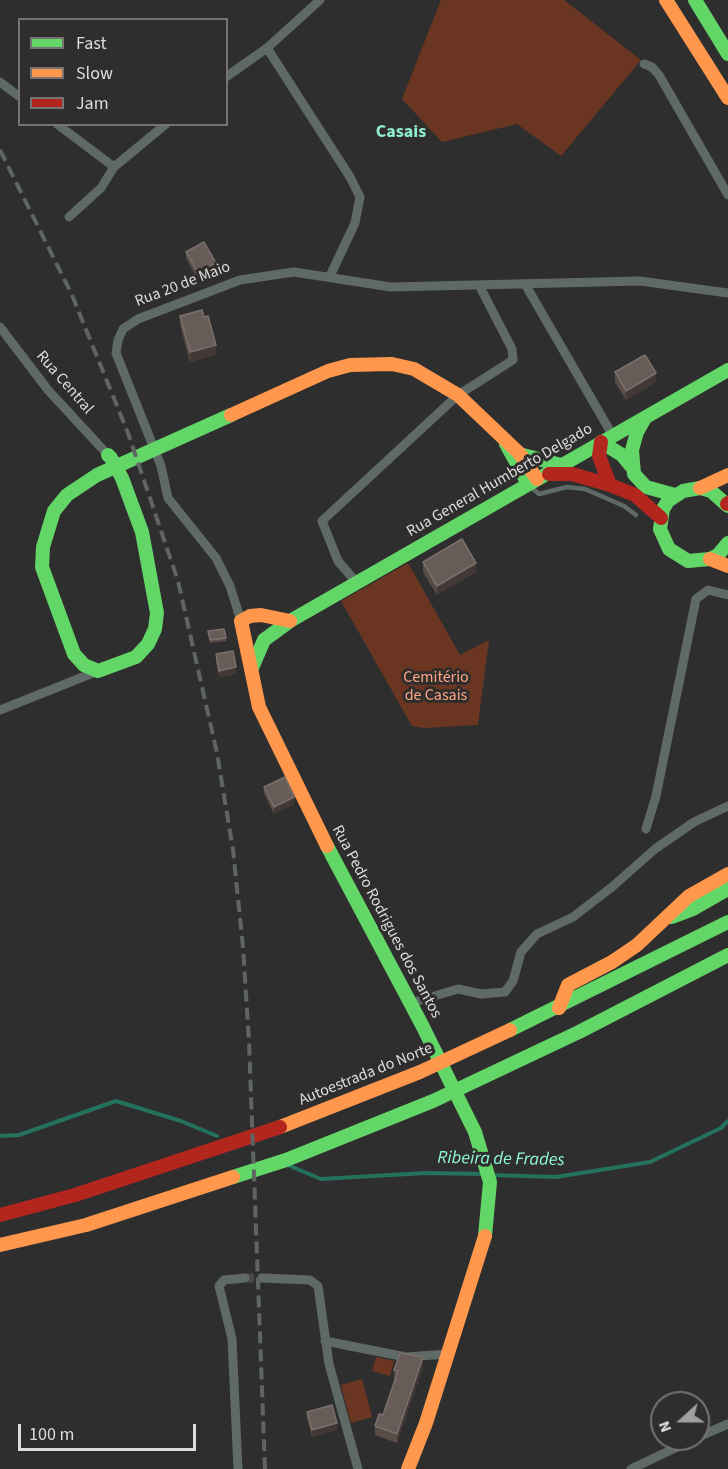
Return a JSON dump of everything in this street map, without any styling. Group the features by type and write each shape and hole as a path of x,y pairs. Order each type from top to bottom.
{"main road":[{"path":"666,0 728,98"},
{"path":"695,0 728,54"},
{"path":"108,455 122,478 142,532 157,613 155,629 148,644 136,657 98,671 84,665 67,641 42,567 43,546 54,511 82,483 310,379 350,365 392,364 423,374 453,392 506,442 537,479 572,474 610,485 635,495 661,518"},
{"name":"Rua General Humberto Delgado","path":"251,670 259,647 284,625 728,369"},
{"path":"646,416 638,432 632,466 634,474 646,487 675,495"},
{"path":"607,439 632,466"},
{"path":"607,439 601,467 610,485"},
{"path":"517,457 561,465"},
{"path":"506,497 517,457"},
{"path":"728,476 700,488 675,495 668,501 661,518 663,540 678,556 699,562 719,557 728,543"},
{"path":"700,488 711,491 728,504"},
{"path":"719,557 728,566"},
{"path":"243,625 250,616 261,615 284,625"},
{"name":"Rua Pedro Rodrigues dos Santos","path":"243,625 259,706 301,797 411,1003 475,1132 485,1157 490,1182 488,1228 426,1423 408,1469"},
{"path":"560,1008 568,985 612,962 637,945 689,896 728,874"},
{"path":"662,921 693,909 728,889"},
{"name":"Autoestrada do Norte","path":"0,1215 75,1195 282,1126 420,1072 560,1008 728,922"},
{"path":"0,1245 86,1225 286,1160 434,1101 579,1032 728,955"}],"street":[{"path":"228,76 267,48 320,0"},
{"path":"267,48 350,177 360,197 355,223 330,276"},
{"path":"644,64 652,67 658,75 728,195"},
{"path":"0,82 18,96"},
{"path":"60,126 114,167"},
{"path":"69,217 101,188 114,167 164,126"},
{"name":"Rua 20 de Maio","path":"243,625 230,586 216,558 168,498 161,466 116,353 123,328 138,319 240,280 294,272 391,287 640,281 728,293"},
{"path":"525,284 607,439"},
{"path":"356,582 338,561 322,520 453,392 513,360 512,349 479,285"},
{"name":"Rua Central","path":"0,327 48,390 108,455"},
{"path":"646,829 656,796 696,599 708,590 728,595"},
{"path":"0,710 98,671"},
{"path":"411,1003 458,989 481,994 505,992 513,981 521,952 537,934 573,916 612,887 655,849 694,822 728,806"},
{"path":"238,1469 232,1339 219,1286 224,1280 244,1278"},
{"path":"262,1278 314,1282 318,1286 326,1341 358,1469"},
{"path":"326,1341 406,1357 447,1354"},
{"path":"710,1432 728,1424"},
{"path":"631,1469 669,1451"}],"lane":[{"path":"537,479 539,494 567,487 585,489 624,506 636,515"}],"green space":[{"path":"441,0 564,0 641,60 561,156 517,124 442,142 402,99"},
{"name":"Cemitério de Casais","path":"408,563 460,655 489,640 478,725 424,728 412,726 341,601"},
{"path":"376,1357 394,1361 390,1376 372,1371"},
{"path":"362,1379 372,1417 351,1423 341,1385"}],"building":[{"path":"204,242 216,263 198,273 186,252"},
{"path":"202,310 204,317 208,316 216,345 190,352 180,316"},
{"path":"645,355 656,373 626,391 615,372"},
{"path":"462,539 476,563 437,586 423,562"},
{"path":"224,629 226,638 210,640 208,631"},
{"path":"233,651 236,667 219,671 216,654"},
{"path":"285,777 294,797 274,807 264,787"},
{"path":"400,1353 423,1357 397,1434 375,1426 379,1414 383,1415 398,1371 394,1370"},
{"path":"332,1405 337,1423 312,1430 307,1412"}],"waterway":[{"name":"Ribeira de Frades","path":"0,1136 19,1135 116,1101 181,1121 217,1136"},
{"name":"Ribeira de Frades","path":"491,1175 556,1177 650,1162 721,1128 728,1121"},
{"name":"Ribeira de Frades","path":"290,1166 321,1179 426,1173 484,1174"}],"tunnel":[{"path":"245,1278 262,1278"}],"railway":[{"path":"0,150 72,295 128,433 178,581 217,753 233,850 243,947 249,1042 265,1469"}],"traffic: fast":[{"path":"695,0 728,54"},
{"path":"252,668 264,640 290,621 728,370"},
{"path":"108,455 111,458 122,478 142,532 157,613 155,629 148,644 136,657 98,671 84,665 74,654 42,567 43,547 54,511 67,495 97,475 231,415"},
{"path":"645,418 637,432 632,450 634,474 646,487 675,495"},
{"path":"601,442 622,455 631,466"},
{"path":"506,444 528,484"},
{"path":"523,455 561,465"},
{"path":"728,506 711,491 700,488 683,491 668,501 663,509 660,529 669,549 688,561 710,559 718,555 728,543"},
{"path":"327,846 422,1025 475,1132 490,1182 485,1236"},
{"path":"672,917 693,909 728,889"},
{"path":"510,1030 728,922"},
{"path":"233,1177 286,1160 433,1101 579,1032 728,955"}],"traffic: slow":[{"path":"666,0 728,98"},
{"path":"231,415 328,371 350,365 392,364 414,369 458,395 520,454 537,479"},
{"path":"700,488 728,475"},
{"path":"710,559 728,566"},
{"path":"290,621 261,615 250,616 241,621 259,707 327,846"},
{"path":"559,1008 568,985 612,962 637,945 689,896 728,874"},
{"path":"280,1127 420,1072 510,1030"},
{"path":"0,1245 86,1225 233,1177"},
{"path":"408,1469 426,1423 485,1236"}],"traffic: jam":[{"path":"601,442 599,456 610,485 635,495 661,518"},
{"path":"549,474 572,474 610,485"},
{"path":"0,1215 75,1195 280,1127"}],"district":[{"name":"Casais","path":"401,133"}]}
